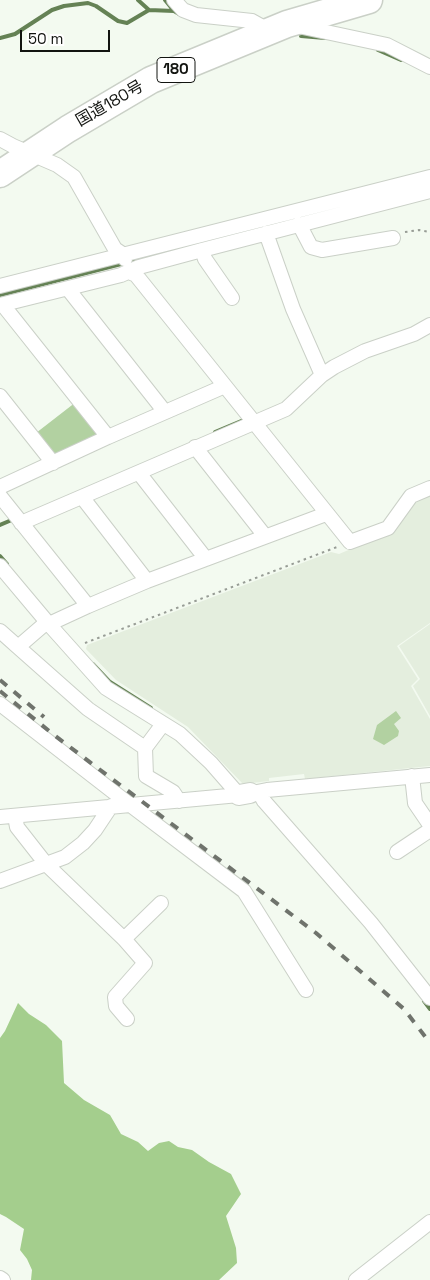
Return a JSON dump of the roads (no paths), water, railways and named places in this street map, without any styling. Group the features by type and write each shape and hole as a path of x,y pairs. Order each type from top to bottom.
{"highway":[{"name":"国道180号","path":"0,174 106,106 151,80 282,18 369,0"}],"street":[{"path":"174,0 183,10 196,15 252,21 282,18 387,45 430,67"},
{"path":"0,138 13,146 57,165 74,177 115,249 350,542 388,528 411,496 430,488"},
{"path":"0,286 126,263 430,176"},
{"path":"108,437 2,305 68,289 126,263 139,267 430,191"},
{"path":"299,224 311,247 322,250 393,238"},
{"path":"266,233 294,309 322,375"},
{"path":"202,250 205,259 232,298"},
{"path":"68,289 165,412"},
{"path":"17,518 82,497 195,448 251,419 286,409 322,375 365,351 414,334 430,324"},
{"path":"0,487 225,386"},
{"path":"0,396 53,463"},
{"path":"195,448 265,536"},
{"path":"139,473 206,559"},
{"path":"0,496 88,606"},
{"path":"82,497 147,581"},
{"path":"18,647 51,622 88,606 147,581 326,514"},
{"path":"0,566 51,622 106,688 180,734 211,763 248,793 264,801 371,923 430,998"},
{"path":"0,631 88,709 145,748"},
{"path":"0,704 244,890 306,990"},
{"path":"163,724 145,748 146,776 173,792 179,800"},
{"path":"0,817 430,775"},
{"path":"412,776 414,803 430,825"},
{"path":"0,881 64,857 83,843 95,830 111,806"},
{"path":"15,816 16,826 46,864 124,939 145,963 114,997 116,1006 127,1019"},
{"path":"397,852 430,830"},
{"path":"124,939 161,903"},
{"path":"356,1280 430,1222"}],"waterway":[{"path":"138,0 149,10 174,11"},
{"path":"165,0 179,14"},
{"path":"0,38 15,34 52,10 64,6 88,3 96,6 118,21 127,23 149,10"},
{"path":"301,36 325,38"},
{"path":"378,50 401,60"},
{"path":"0,295 176,250"},
{"path":"215,432 246,419"},
{"path":"0,525 14,519"},
{"path":"0,556 7,564"},
{"path":"93,664 110,682 151,708"},
{"path":"424,1001 430,1009"}],"railway":[{"path":"0,680 44,717"},
{"path":"0,691 54,735 316,933 404,1009 430,1043"}]}
